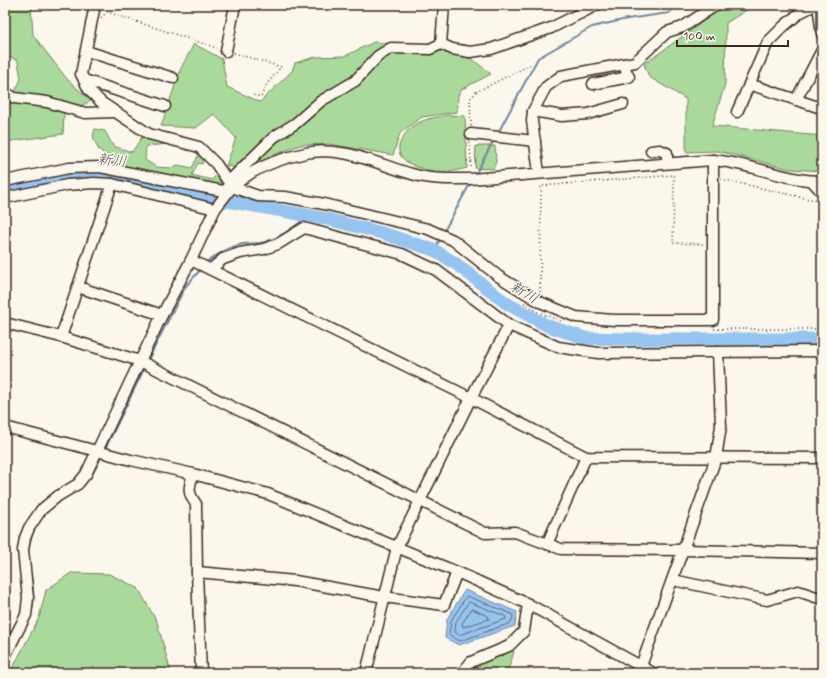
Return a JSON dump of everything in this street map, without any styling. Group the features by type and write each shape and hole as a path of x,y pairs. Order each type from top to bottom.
{"street":[{"path":"95,5 81,74 89,90 102,103 149,134 199,147 216,164 230,184 258,196 285,197 324,204 428,229 453,240 498,276 540,302 576,316 614,320 713,320 713,160"},
{"path":"226,51 235,5"},
{"path":"442,44 444,5"},
{"path":"5,181 69,168 100,168 223,191 274,137 296,123 321,102 355,81 378,56 391,48 430,49 442,44 452,49 470,52 491,50 546,30 597,5"},
{"path":"539,173 532,121 533,111 546,87 561,76 635,62 667,32 683,26 716,5"},
{"path":"737,112 768,42 784,26 801,12 816,5 822,34"},
{"path":"796,100 822,50"},
{"path":"86,51 172,78"},
{"path":"593,84 629,77 623,64"},
{"path":"84,80 164,106"},
{"path":"749,84 818,107"},
{"path":"5,92 14,98 48,102 85,113 115,112"},
{"path":"533,111 562,116 588,114 623,104"},
{"path":"471,134 535,141"},
{"path":"651,150 660,150 667,153 667,163"},
{"path":"5,656 26,615 28,598 23,550 25,538 29,528 41,510 58,496 78,484 86,474 162,315 191,260 215,209 230,184 272,162 308,152 330,152 354,155 414,175 434,179 470,179 667,163 713,160 731,161 817,181 820,190 822,190"},
{"path":"5,198 67,185 94,183 112,184 215,209"},
{"path":"61,336 112,184"},
{"path":"211,269 223,259 240,253 264,249 278,244 304,228 402,254 436,270 509,326 558,347 598,353 822,351"},
{"path":"191,260 471,398 586,457 822,458"},
{"path":"78,287 162,315"},
{"path":"5,323 61,336 140,361 485,533 514,532 561,549 822,553"},
{"path":"366,673 397,547 471,398 509,326"},
{"path":"641,666 716,458 721,426 718,352"},
{"path":"5,427 268,494 457,572 528,604 653,673"},
{"path":"547,544 586,457"},
{"path":"193,474 189,487 190,496 196,504 201,673"},
{"path":"197,572 295,581 444,606 457,572"},
{"path":"673,580 767,600 798,591 822,599"},
{"path":"462,673 471,662 509,646 524,631 528,604"}],"path":[{"path":"90,29 107,12 226,51 281,67 267,84 261,97 253,95"},
{"path":"470,179 470,99 476,92 530,65"},
{"path":"467,161 476,161"},
{"path":"540,302 541,186 674,175 673,243 713,244"},
{"path":"713,177 809,199 822,200"},
{"path":"519,300 538,312 567,323"},
{"path":"713,329 822,329"}],"green space":[{"path":"5,5 31,5 33,35 67,79 91,101 64,114 63,134 5,142 5,103 10,102 21,79 18,61 5,54"},
{"path":"726,5 753,6 726,23 725,84 712,126 822,136 822,171 790,169 718,151 686,152 686,99 649,77 644,64"},
{"path":"374,42 443,49 472,59 491,74 462,89 458,95 457,112 422,117 400,133 393,155 329,144 300,145 271,156 247,169 226,166 236,138 214,114 196,128 161,126 181,68 194,44 222,59 227,87 260,102 292,71 295,63 315,57 345,56"},
{"path":"447,115 465,116 467,168 449,172 436,172 412,165 400,155 399,149 401,141 409,130 423,121"},
{"path":"95,129 105,131 113,146 132,152 142,137 169,144 146,146 145,160 156,167 171,168 178,165 192,168 198,156 204,157 202,164 198,163 192,175 212,180 217,174 221,184 217,187 123,168 98,149 93,136"},
{"path":"476,146 495,146 496,162 493,169 475,168"},
{"path":"71,573 109,574 138,588 157,622 171,673 10,673 39,618 46,590"},
{"path":"510,649 514,652 507,673 469,673 477,664"}],"water":[{"path":"465,590 517,612 515,626 459,645 445,638 447,619"}],"waterway":[{"path":"498,133 538,58 592,27 627,19 669,13 677,5"},
{"path":"475,175 494,140"},
{"name":"新川","path":"5,188 78,175 114,175 214,198"},
{"path":"443,233 471,182"},
{"name":"新川","path":"227,201 327,219 382,233 434,250 455,263 506,303 548,326 585,338 822,339"},
{"path":"205,263 238,245 260,243 273,239 298,224 308,215"},
{"path":"434,250 440,239"},
{"path":"148,360 185,287 201,269"},
{"path":"106,447 144,369"},
{"path":"77,490 91,477 102,456"},
{"path":"28,553 34,529"},
{"path":"30,572 33,588 33,605 30,616"},
{"path":"5,666 9,658"}]}
